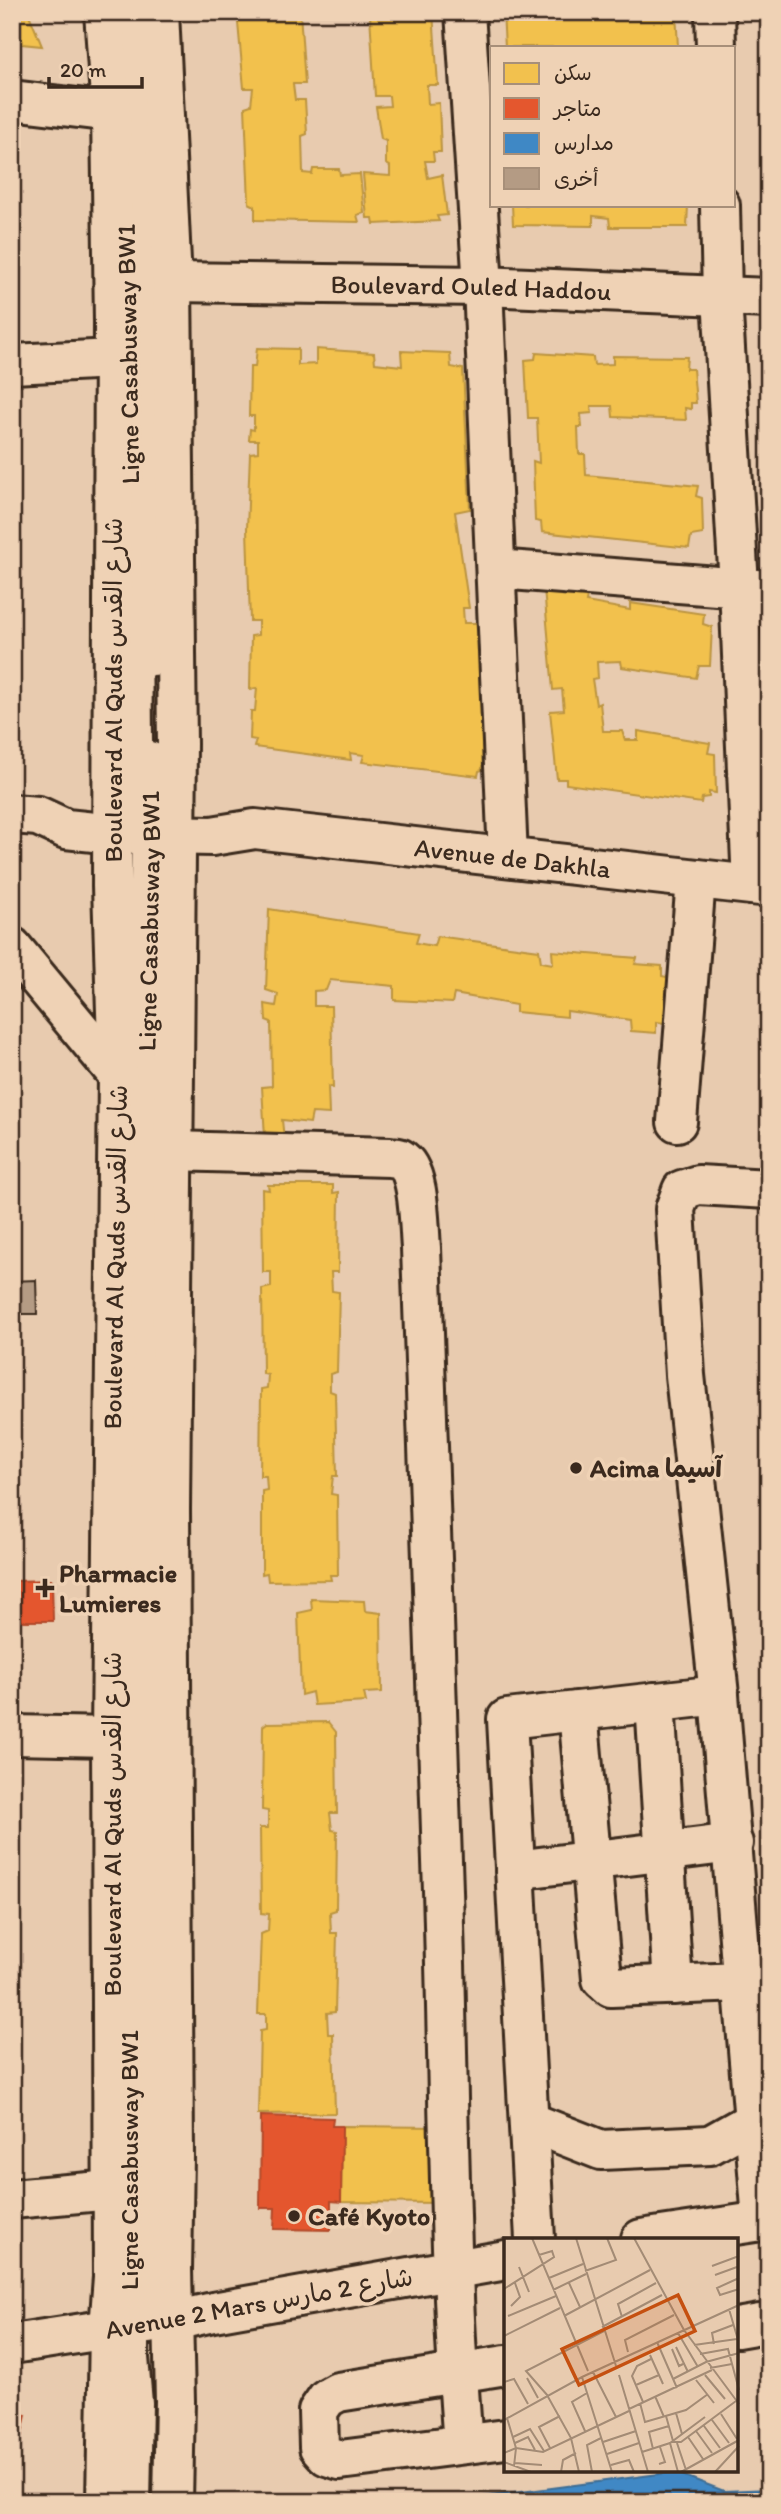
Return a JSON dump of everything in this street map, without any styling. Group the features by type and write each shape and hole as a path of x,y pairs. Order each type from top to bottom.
{"main road":[{"name":"Boulevard Al Quds شارع القدس","path":"104,12 111,112 114,359 141,822 172,1151 170,1510 138,2325 106,2502"},
{"name":"Ligne Casabusway BW1","path":"116,12 129,297 133,742 141,822"},
{"name":"Ligne Casabusway BW1","path":"131,12 143,219 152,652 149,743 141,822 130,1683 138,2325 131,2502"},
{"name":"Boulevard Al Quds شارع القدس","path":"159,12 172,282 141,822 112,886 117,1075 111,1737 112,2190 113,2277 138,2325 173,2502"},
{"path":"465,12 483,286 508,857"},
{"path":"715,12 716,46"},
{"path":"12,100 111,112"},
{"path":"720,206 722,297 754,588 760,886"},
{"name":"Boulevard Ouled Haddou","path":"172,282 483,286 769,298"},
{"path":"12,364 114,359"},
{"path":"495,569 754,588"},
{"name":"Avenue de Dakhla","path":"25,815 66,809 141,822 224,816 235,818 256,829 760,886"},
{"path":"677,1122 696,879"},
{"path":"12,947 117,1075"},
{"path":"172,1151 390,1157 402,1160 409,1167 415,1186 421,1248 442,1847 453,2269 463,2445"},
{"path":"649,2238 766,2220 753,2121 733,1843 685,1375 675,1209 682,1190 698,1185 769,1189"},
{"path":"535,2238 507,1719 719,1695"},
{"path":"655,1702 673,1985"},
{"path":"578,1711 602,1979 611,1987 743,1982"},
{"path":"12,1735 111,1737"},
{"path":"515,1870 733,1843"},
{"path":"530,2122 601,2150 710,2145 753,2121"},
{"path":"12,2199 112,2190"},
{"name":"Avenue 2 Mars شارع 2 مارس","path":"12,2344 138,2325 504,2260"},
{"name":"Ligne Casabusway BW1","path":"138,2325 146,2402 144,2502"},
{"path":"504,2365 338,2392 327,2398 318,2411 319,2447 327,2456 340,2460 504,2439"}],"building: سكن":[{"path":"12,12 28,12 42,46 12,43"},
{"path":"237,12 300,12 305,84 293,84 295,100 305,100 307,134 302,136 303,173 312,174 313,169 339,169 340,175 360,174 364,213 357,215 359,222 255,220 255,206 249,203 245,107 251,105 253,88 244,88"},
{"path":"379,12 433,12 438,85 427,85 428,104 439,103 441,152 433,152 434,161 425,161 428,178 442,175 447,215 437,216 439,221 374,224 373,218 367,218 363,174 390,176 390,166 386,164 386,141 381,139 376,107 390,106 389,96 375,96 370,15 379,15"},
{"path":"503,12 595,12 595,16 610,15 610,12 676,12 678,46 505,46"},
{"path":"512,206 688,206 687,227 610,227 609,218 593,216 593,226 513,225"},
{"path":"257,348 298,349 298,365 316,364 316,349 374,353 375,363 402,366 401,351 450,353 451,367 463,369 470,509 455,512 469,608 463,608 464,623 478,623 490,764 482,766 478,776 362,762 364,755 350,753 351,760 254,747 256,740 250,739 251,711 255,711 257,688 250,689 251,636 258,635 258,621 250,621 247,529 250,453 258,452 258,440 249,440 250,429 254,430 254,416 249,416 250,367 255,367"},
{"path":"536,353 593,357 594,365 613,364 613,356 687,357 686,369 693,369 696,403 691,403 691,409 685,408 686,420 613,417 612,406 591,406 592,413 581,414 582,427 578,427 579,454 585,454 586,475 698,486 696,496 702,498 703,534 691,536 689,548 542,532 541,522 535,521 533,461 539,463 537,418 528,418 525,360 535,359"},
{"path":"544,589 587,596 586,602 630,610 630,603 704,614 703,624 712,627 710,666 699,666 696,678 622,667 621,661 597,662 598,678 592,679 596,705 600,703 603,731 622,731 625,740 638,740 638,731 710,743 708,753 715,754 716,793 709,792 709,797 702,798 701,803 566,784 566,779 557,779 550,711 564,710 562,689 553,690"},
{"path":"269,909 419,933 416,943 434,946 437,936 539,950 541,962 553,964 552,951 637,958 635,964 662,966 662,976 671,978 664,1023 656,1022 656,1033 631,1031 630,1020 567,1011 567,1017 516,1012 516,1005 454,994 452,1003 394,1000 394,986 330,980 326,990 314,991 314,1006 331,1006 333,1088 328,1086 329,1114 312,1113 310,1123 282,1120 284,1139 265,1137 262,1087 272,1086 271,1022 266,1020 265,1004 276,1006 278,994 266,990"},
{"path":"268,1185 333,1185 333,1193 339,1192 338,1272 331,1272 332,1291 339,1292 337,1372 330,1374 330,1391 335,1393 337,1476 333,1476 331,1494 337,1495 338,1575 330,1575 331,1580 268,1581 267,1573 262,1574 262,1491 267,1490 266,1476 260,1476 261,1389 267,1388 268,1375 263,1374 262,1289 271,1287 271,1272 263,1272 262,1189 269,1190"},
{"path":"311,1599 364,1601 365,1611 381,1613 382,1692 364,1693 366,1702 314,1705 312,1692 301,1695 298,1613 312,1610"},
{"path":"328,1722 336,1732 337,1813 330,1813 332,1830 337,1831 336,1910 330,1912 331,1933 337,1933 335,2012 327,2013 328,2034 333,2034 335,2113 258,2114 260,2031 266,2030 266,2014 258,2014 261,1934 268,1931 269,1914 261,1913 260,1828 268,1828 268,1811 262,1810 263,1726 267,1723"},
{"path":"342,2126 441,2127 440,2203 341,2202"}],"building: متاجر":[{"path":"52,1580 53,1621 12,1621 12,1581"},
{"path":"261,2116 333,2118 332,2126 342,2126 341,2202 331,2201 331,2230 274,2229 275,2208 260,2208"},
{"path":"12,2412 26,2415 18,2451 14,2451 12,2460"}],"building: مدارس":[{"path":"674,2472 724,2491 769,2489 769,2502 444,2502"}],"building: أخرى":[{"path":"36,1280 37,1314 12,1314 12,1281"}],"place":[{"name":"Acima آسيما","path":"576,1468"},
{"name":"Pharmacie Lumieres","path":"45,1588"},
{"name":"Café Kyoto","path":"294,2216"}]}
